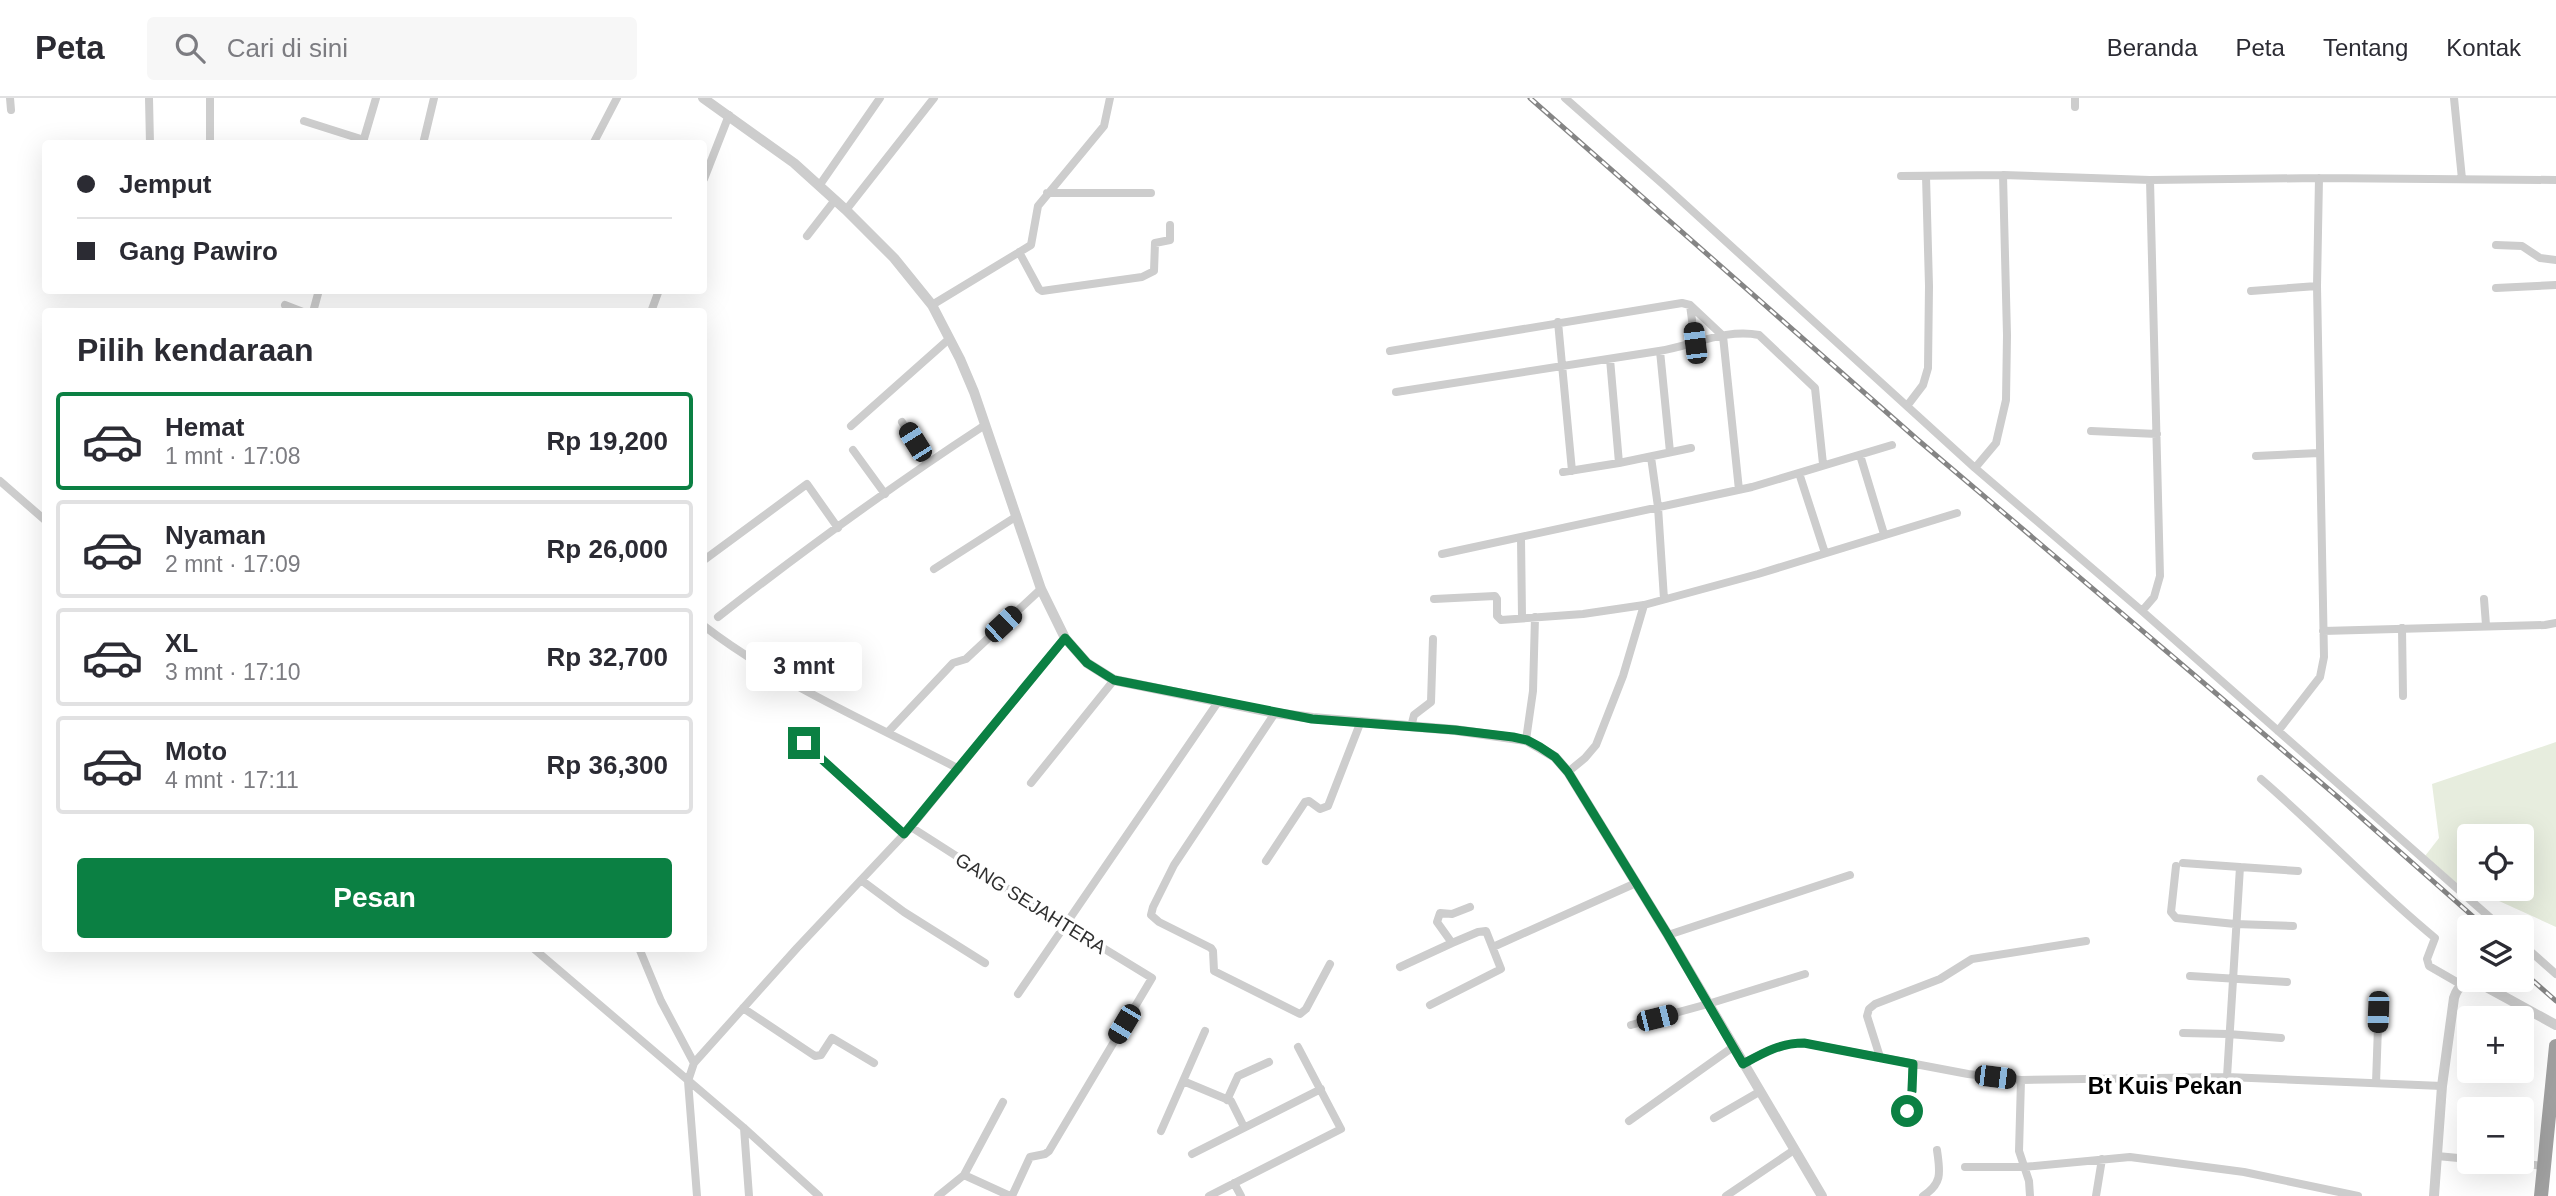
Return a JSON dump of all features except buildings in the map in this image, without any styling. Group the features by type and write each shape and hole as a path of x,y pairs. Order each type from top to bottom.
{"highway":[{"path":"2541,1196 2556,1046"}],"street":[{"path":"10,98 11,110"},
{"path":"149,98 149,140"},
{"path":"210,98 210,140"},
{"path":"364,140 376,98"},
{"path":"424,140 433,98"},
{"path":"595,140 617,98"},
{"path":"703,98 794,163 894,258 932,304 960,359 1041,589 1065,638 1087,663 1114,680 1218,702 1312,719 1455,730 1527,740 1555,757 1568,772 1668,935 1822,1196"},
{"path":"819,186 880,98"},
{"path":"846,210 934,98"},
{"path":"932,304 1033,242 1038,206 1104,126 1110,98"},
{"path":"1565,98 1975,468 2487,915"},
{"path":"2454,98 2462,179"},
{"path":"707,171 729,115"},
{"path":"304,121 357,140"},
{"path":"1975,468 1998,439 2006,400 2003,175"},
{"path":"1901,176 2003,175 2150,180 2556,180"},
{"path":"1907,406 1923,385 1928,368 1926,176"},
{"path":"2278,731 2320,677 2324,657 2317,286 2319,178"},
{"path":"2142,611 2154,597 2160,576 2150,180"},
{"path":"1047,193 1152,193"},
{"path":"807,236 835,200"},
{"path":"1019,252 1042,290 1142,276 1154,271 1155,243 1170,240 1170,226"},
{"path":"2496,245 2522,246 2540,258 2556,260"},
{"path":"2496,289 2556,285"},
{"path":"2250,291 2317,286"},
{"path":"285,305 293,308"},
{"path":"1390,351 1670,305 1690,305 1723,336 1739,490"},
{"path":"1690,305 1695,343"},
{"path":"1558,323 1567,471 1691,448"},
{"path":"1396,392 1660,351 1723,336 1746,333 1759,335 1813,385 1823,464"},
{"path":"851,426 949,340"},
{"path":"1660,351 1670,452"},
{"path":"1610,359 1619,463"},
{"path":"902,422 927,463"},
{"path":"718,618 927,463 985,425"},
{"path":"2091,430 2157,433"},
{"path":"1442,554 1739,490 1892,445"},
{"path":"853,450 885,494"},
{"path":"2256,456 2319,453"},
{"path":"1860,455 1884,534"},
{"path":"1651,457 1658,507 1664,599"},
{"path":"1799,473 1825,553"},
{"path":"0,481 42,518"},
{"path":"707,558 807,484 838,528"},
{"path":"1434,599 1493,596 1497,599 1496,611 1499,619 1583,614 1644,605 1957,513"},
{"path":"934,569 1017,516"},
{"path":"1521,538 1522,617"},
{"path":"888,732 953,663 966,659 1041,589"},
{"path":"2484,599 2486,625"},
{"path":"1568,772 1596,745 1623,676 1644,605"},
{"path":"1527,740 1533,691 1535,617"},
{"path":"2323,631 2556,623"},
{"path":"707,628 754,662 959,769"},
{"path":"2402,628 2403,696"},
{"path":"697,1196 688,1081 694,1063 911,827 1065,638"},
{"path":"1410,727 1414,715 1431,702 1433,639"},
{"path":"1031,783 1114,680"},
{"path":"1018,995 1218,702"},
{"path":"1275,713 1174,864 1151,915 1159,922 1211,948 1214,971 1300,1014 1307,1009 1330,964"},
{"path":"1266,861 1305,802 1309,801 1320,809 1328,806 1361,722"},
{"path":"804,743 904,834"},
{"path":"2261,779 2397,907 2435,938 2427,959 2428,964 2457,982"},
{"name":"GANG SEJAHTERA","path":"911,827 1152,978 1049,1151 1030,1157 1011,1196"},
{"path":"2293,926 2179,920 2171,912 2179,864 2298,871"},
{"path":"2227,1077 2240,867"},
{"path":"1668,935 1850,875"},
{"path":"861,880 904,912 985,962"},
{"path":"1493,947 1636,883"},
{"path":"1452,943 1437,922 1437,916 1470,907"},
{"path":"1400,967 1484,930 1501,969 1430,1005"},
{"path":"1880,1057 1867,1016 1868,1009 1875,1004 1940,979 1972,959 2086,940"},
{"path":"538,952 744,1128 819,1196"},
{"path":"641,952 661,1001 694,1063"},
{"path":"2534,955 2556,974"},
{"path":"1631,1024 1709,1004 1805,974"},
{"path":"2190,976 2287,982"},
{"path":"2434,1196 2442,1086 2454,998 2458,992"},
{"path":"2496,992 2556,1025"},
{"path":"2376,1083 2379,998"},
{"path":"743,1008 815,1056 821,1055 832,1038 874,1062"},
{"path":"1161,1131 1205,1031"},
{"path":"2183,1033 2281,1038"},
{"path":"1743,1064 1769,1049 1789,1043 1814,1044 1968,1074 2021,1080 2227,1077 2442,1086"},
{"path":"1209,1196 1341,1129 1298,1047"},
{"path":"1629,1121 1733,1047"},
{"path":"1227,1100 1238,1076 1269,1062"},
{"path":"1907,1111 1912,1091 1913,1064"},
{"path":"2021,1080 2019,1151 2029,1181 2030,1196"},
{"path":"1183,1081 1231,1101 1244,1127"},
{"path":"1192,1154 1321,1088"},
{"path":"1714,1118 1759,1092"},
{"path":"938,1196 964,1175 1003,1102"},
{"path":"744,1128 749,1196"},
{"path":"1726,1196 1794,1150"},
{"path":"1923,1196 1938,1183 1937,1150"},
{"path":"2437,1156 2457,1157"},
{"path":"2096,1196 2102,1159"},
{"path":"1965,1167 2023,1167 2102,1159 2149,1159 2244,1172 2358,1196"},
{"path":"2534,1166 2544,1167"},
{"path":"964,1175 1011,1196"},
{"path":"1234,1183 1241,1196"}],"green space":[{"path":"2556,742 2556,927 2499,901 2534,901 2534,824 2457,824 2457,883 2425,856 2439,838 2432,784"}],"railway":[{"path":"1530,98 1918,440 2339,798 2471,915"},
{"path":"2534,982 2556,1001"}],"district":[{"name":"Bt Kuis Pekan","path":"2165,1086"}],"route":[{"path":"804,743 904,834 1065,638 1087,663 1114,680 1312,719 1455,730 1527,740 1555,757 1568,772 1743,1064 1769,1049 1789,1043 1804,1043 1913,1064 1912,1091 1907,1111"}]}
